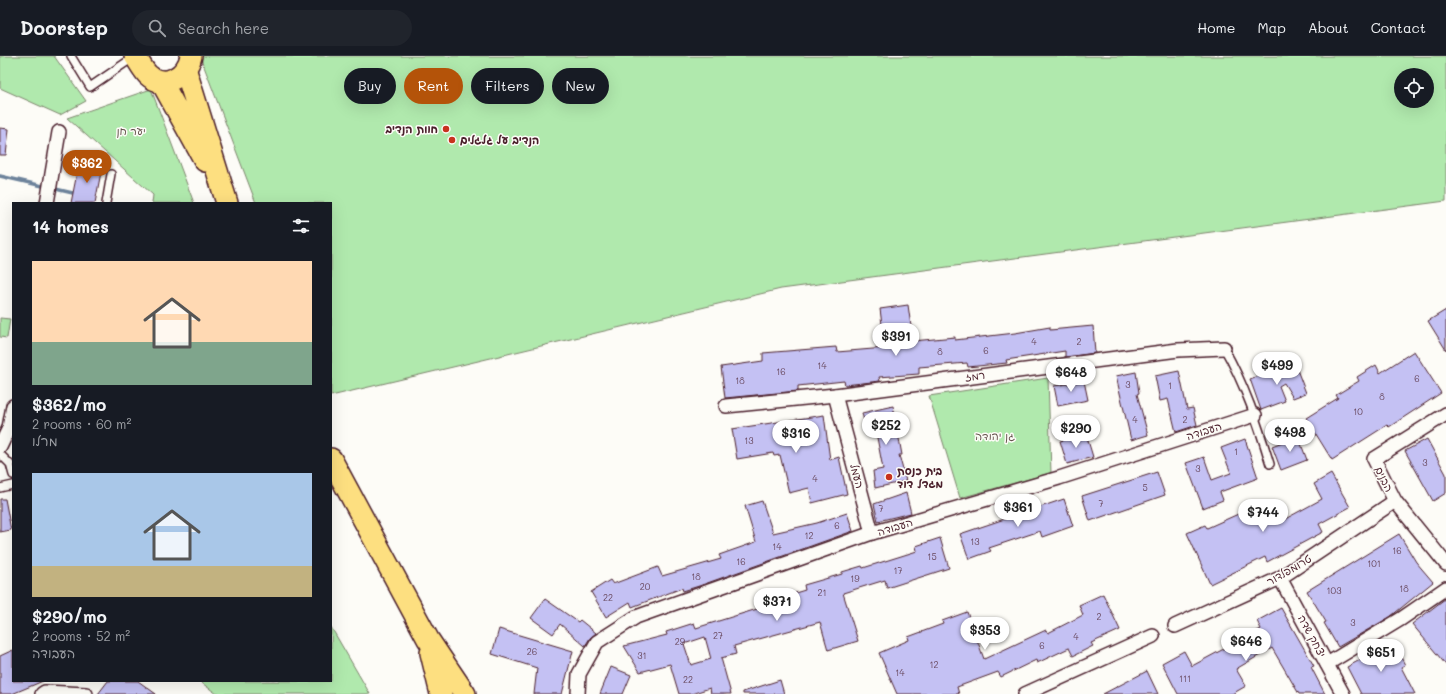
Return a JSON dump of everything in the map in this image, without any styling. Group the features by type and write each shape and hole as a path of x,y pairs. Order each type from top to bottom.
{"main road":[{"path":"135,56 148,75 161,81 176,78 188,63"},
{"path":"188,63 225,198"},
{"path":"161,81 225,198"},
{"path":"332,461 428,639 465,694"},
{"path":"428,639 441,694"}],"street":[{"path":"47,202 59,132"},
{"name":"רמז","path":"726,406 835,395 1142,354 1178,350 1224,348"},
{"name":"העמל","path":"835,395 872,533"},
{"path":"0,447 9,428 12,412"},
{"name":"הבנים","path":"1446,414 1374,459 1395,501 1446,564"},
{"name":"העבודה","path":"578,694 579,674 597,642 636,617 872,533 1051,480 1255,415"},
{"name":"טרומפלדור","path":"1175,626 1280,578 1395,501"},
{"name":"יצחק שדה","path":"1280,578 1343,694"},
{"path":"1327,664 1401,619 1446,588"},
{"path":"1025,694 1153,636"},
{"path":"42,694 45,692 86,694"}],"lane":[{"path":"74,57 90,87 135,56"},
{"path":"106,202 111,174"},
{"path":"1224,348 1237,372 1255,415 1270,464"},
{"path":"0,454 10,464 12,471"},
{"path":"0,488 12,485"}],"green space":[{"path":"0,56 54,56 86,101 60,115 0,88"},
{"path":"200,56 1446,56 1446,201 781,289 332,396 332,202 256,202"},
{"name":"יער חן","path":"151,89 194,202 152,202 153,195 67,118"},
{"path":"0,318 10,319 7,338 0,337"},
{"name":"גן יהודה","path":"1048,378 1051,473 960,498 929,396"},
{"path":"332,629 370,694 217,694 200,682 332,682"}],"building":[{"path":"0,128 9,129 6,155 0,155"},
{"path":"79,163 102,167 95,202 71,202"},
{"path":"908,305 913,341 955,337 955,340 1050,327 1050,330 1093,326 1095,353 1065,357 1065,351 1006,360 1007,363 968,367 967,363 919,367 919,374 879,377 880,381 845,385 844,381 798,386 798,391 725,398 721,367 763,361 763,353 836,347 837,352 885,348 880,309"},
{"path":"1446,310 1446,350 1428,321"},
{"path":"1414,351 1441,393 1389,427 1387,425 1332,460 1306,418 1338,398 1336,395 1359,381 1357,377 1376,365 1380,373"},
{"path":"1294,362 1306,393 1293,398 1284,383 1279,386 1285,401 1261,410 1250,379"},
{"path":"1179,371 1187,409 1193,408 1197,425 1176,432 1168,399 1160,401 1155,376"},
{"path":"1136,372 1139,393 1137,394 1148,435 1131,440 1116,376"},
{"path":"1084,381 1088,400 1058,406 1054,386"},
{"path":"893,406 902,455 899,455 906,481 875,488 873,471 883,469 875,427 866,429 862,413"},
{"path":"824,415 830,460 839,457 847,494 812,503 809,488 789,493 780,455 774,456 773,453 737,459 732,429"},
{"path":"1086,434 1093,457 1067,464 1060,441"},
{"path":"1298,436 1307,460 1281,470 1272,446"},
{"path":"1245,439 1258,478 1220,492 1223,500 1203,508 1186,463 1204,457 1212,480 1231,473 1221,448"},
{"path":"1427,439 1446,474 1446,493 1433,501 1405,451"},
{"path":"1157,472 1165,495 1090,521 1082,496"},
{"path":"1331,474 1350,507 1319,524 1323,532 1267,562 1265,557 1210,584 1187,533 1205,525 1207,528 1265,502 1276,524 1322,499 1314,484"},
{"path":"906,493 911,513 878,521 874,504"},
{"path":"0,499 5,499 11,530 0,532"},
{"path":"1064,499 1073,526 1042,537 1040,531 989,548 991,551 969,559 960,534"},
{"path":"762,501 773,533 817,523 847,513 853,531 699,586 683,591 682,588 632,607 630,602 606,617 591,592 610,580 613,584 658,567 662,576 721,559 719,555 756,542 745,506"},
{"path":"1399,534 1416,562 1433,582 1390,617 1338,647 1324,623 1326,622 1307,591"},
{"path":"940,538 949,568 887,588 885,580 843,593 858,641 828,650 820,622 734,646 736,654 721,658 731,694 711,694 710,688 691,694 679,694 670,664 640,672 624,646 667,635 666,632 694,623 696,628 770,605 769,601 805,590 804,585 842,574 842,572 862,566 863,568 917,551 916,546","holes":["705,637 711,659 691,665 684,644"]},
{"path":"1103,594 1120,630 1091,643 1093,646 1073,656 1069,648 1037,663 1036,660 1001,677 998,672 957,687 959,694 897,694 879,653 909,640 908,637 943,624 942,621 967,612 984,659 1046,630 1048,633 1083,615 1079,605"},
{"path":"1446,598 1446,665 1412,624"},
{"path":"545,599 578,622 580,620 596,633 590,638 585,646 560,624 553,634 531,618"},
{"path":"1281,608 1314,666 1311,667 1325,694 1299,694 1272,648 1236,669 1246,686 1232,694 1178,694 1162,663 1184,651 1192,666 1261,629 1257,621"},
{"path":"499,629 573,651 562,694 534,694 537,668 492,654"},
{"path":"1393,642 1405,665 1401,667 1415,694 1361,694 1347,667"},
{"path":"12,650 12,682 41,682 12,694 0,694 0,656"},
{"path":"611,667 631,675 623,694 600,694"},
{"path":"1147,671 1158,694 1103,694"},
{"path":"780,680 784,694 743,694 743,692"},
{"path":"107,682 139,682 156,694 98,694"}],"waterway":[{"path":"0,176 77,194"}],"place":[{"name":"חוות הנדיב","path":"446,129"},
{"name":"הנדיב על גלגלים","path":"452,140"},
{"name":"בית כנסת מגדל דוד","path":"889,477"}]}
